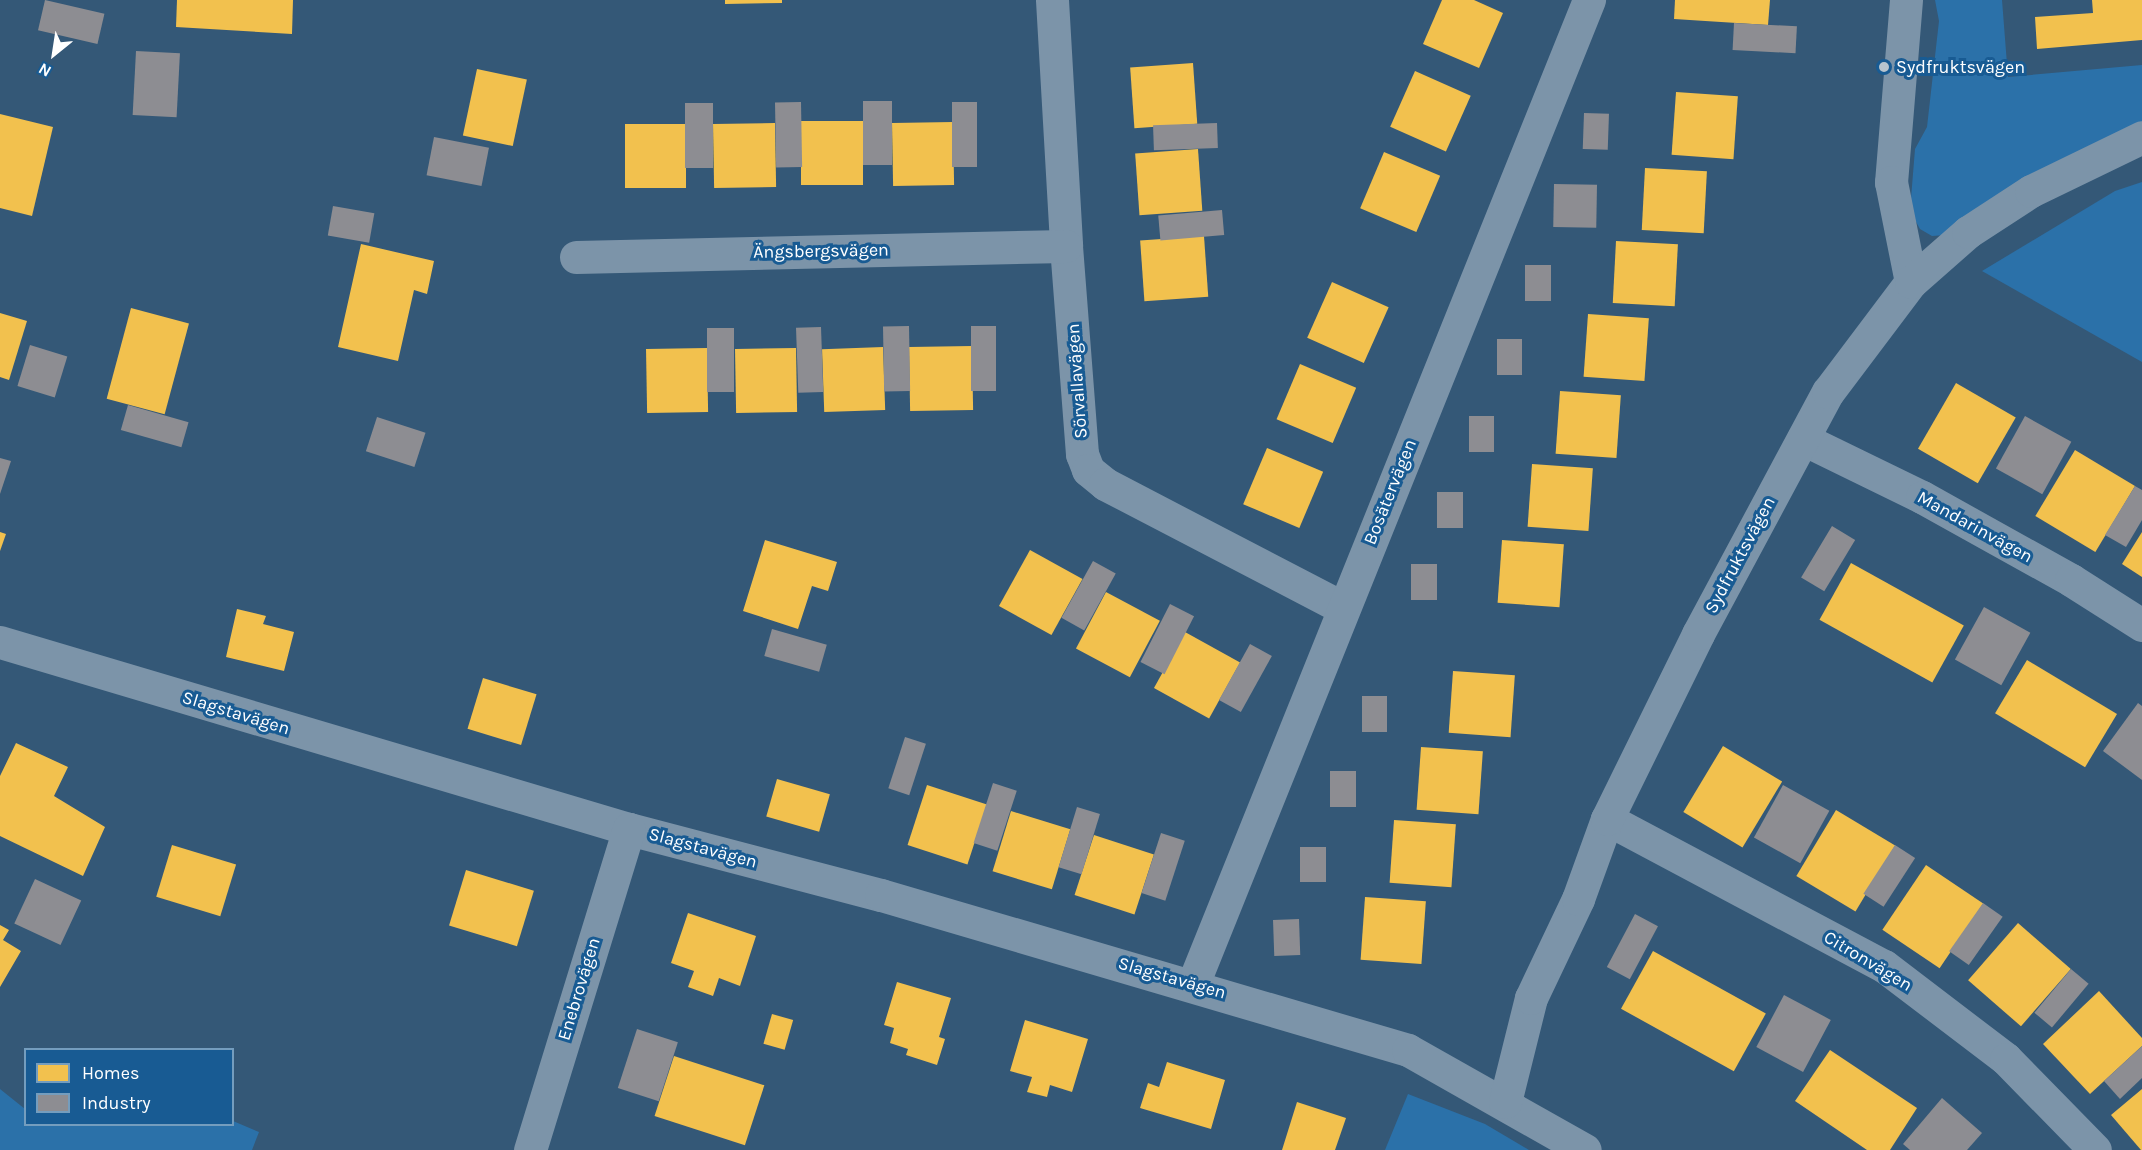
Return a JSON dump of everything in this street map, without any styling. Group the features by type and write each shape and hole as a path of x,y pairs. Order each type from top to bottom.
{"street":[{"name":"Sörvallavägen","path":"1052,0 1066,246 1082,454 1088,470 1105,484 1343,608"},
{"name":"Bosätervägen","path":"1192,984 1588,0"},
{"path":"1906,0 1891,182 1911,282"},
{"name":"Sydfruktsvägen","path":"1505,1102 1531,998 1578,899 1607,819 1698,634 1803,439 1845,368 1911,282 1968,232 2031,191 2142,137"},
{"name":"Ängsbergsvägen","path":"576,257 1066,246"},
{"name":"Mandarinvägen","path":"1803,439 1922,497 2071,580 2142,625"},
{"name":"Slagstavägen","path":"0,642 629,829 1192,984 1408,1050 1505,1102"},
{"name":"Citronvägen","path":"1607,819 1884,966 2006,1059 2095,1150"},
{"name":"Enebrovägen","path":"530,1150 629,829"},
{"path":"1505,1102 1586,1150"}],"shaded area":[{"path":"1935,0 2002,0 2008,77 2142,65 2142,124 1946,235 1932,236 1920,229 1910,211 1915,149 1927,127 1939,21"},
{"path":"2142,182 2142,362 1982,271 2115,191"},
{"path":"0,1089 24,1108 24,1126 234,1126 234,1121 259,1132 252,1150 0,1150"},
{"path":"1408,1094 1485,1124 1529,1150 1385,1150"}],"building: Homes":[{"path":"177,0 293,0 292,34 176,27"},
{"path":"725,0 782,0 782,3 725,4"},
{"path":"1442,0 1474,0 1503,13 1479,68 1423,44"},
{"path":"1675,0 1770,0 1768,25 1674,19"},
{"path":"2092,0 2142,0 2142,40 2037,49 2035,17 2093,13"},
{"path":"1193,63 1197,124 1134,128 1130,67"},
{"path":"477,69 527,80 513,146 463,136"},
{"path":"1415,71 1471,96 1446,152 1390,127"},
{"path":"1676,92 1738,96 1733,159 1672,155"},
{"path":"0,114 53,127 32,216 0,208"},
{"path":"801,121 863,121 863,185 801,185"},
{"path":"953,122 954,185 893,186 892,123"},
{"path":"775,123 776,187 714,188 713,124"},
{"path":"625,124 686,124 686,188 625,188"},
{"path":"1198,149 1202,211 1139,215 1135,153"},
{"path":"1384,152 1440,176 1416,232 1360,208"},
{"path":"1645,168 1707,171 1704,233 1642,230"},
{"path":"1204,236 1208,297 1144,301 1140,240"},
{"path":"1616,241 1678,244 1675,306 1613,303"},
{"path":"361,244 434,261 427,294 414,290 398,361 338,347"},
{"path":"1332,282 1389,307 1364,363 1307,338"},
{"path":"131,308 189,324 165,414 107,399"},
{"path":"0,313 27,321 9,380 0,377"},
{"path":"1588,314 1649,318 1644,381 1584,377"},
{"path":"972,346 973,410 910,411 909,347"},
{"path":"883,347 885,410 824,412 822,349"},
{"path":"707,348 708,412 647,413 646,349"},
{"path":"796,348 797,412 736,413 735,349"},
{"path":"1300,364 1356,388 1333,443 1277,419"},
{"path":"1956,383 2016,418 1978,483 1918,449"},
{"path":"1560,391 1621,395 1616,458 1556,454"},
{"path":"1267,448 1323,472 1299,528 1243,504"},
{"path":"2075,450 2135,486 2095,552 2035,516"},
{"path":"1532,464 1593,468 1588,531 1528,527"},
{"path":"0,532 6,534 0,551"},
{"path":"2142,532 2142,577 2122,564"},
{"path":"765,540 837,562 828,591 812,586 798,629 743,611"},
{"path":"1502,540 1564,544 1559,607 1498,603"},
{"path":"1030,550 1082,579 1051,635 999,606"},
{"path":"1851,563 1964,626 1932,682 1819,620"},
{"path":"1106,592 1160,621 1130,677 1076,649"},
{"path":"237,609 266,616 263,624 294,632 284,671 226,657"},
{"path":"1185,632 1240,663 1209,719 1154,688"},
{"path":"2027,660 2117,714 2085,767 1995,713"},
{"path":"1453,671 1515,675 1511,737 1449,733"},
{"path":"483,678 537,694 521,745 468,729"},
{"path":"16,743 68,767 54,796 105,827 83,876 0,836 0,776"},
{"path":"1723,746 1782,782 1742,848 1683,812"},
{"path":"1421,747 1483,751 1478,814 1417,810"},
{"path":"777,779 830,794 819,832 766,816"},
{"path":"927,785 987,804 967,864 908,845"},
{"path":"1836,810 1895,846 1855,912 1796,876"},
{"path":"1011,811 1070,829 1052,889 993,871"},
{"path":"1394,820 1456,824 1451,887 1390,883"},
{"path":"1094,835 1154,854 1134,914 1075,895"},
{"path":"172,845 236,865 220,916 156,897"},
{"path":"1926,865 1983,904 1940,968 1882,930"},
{"path":"466,870 534,891 517,946 449,925"},
{"path":"1365,897 1426,901 1421,964 1361,960"},
{"path":"688,913 756,936 740,986 719,978 713,996 688,987 694,971 671,963"},
{"path":"2018,923 2071,969 2021,1026 1968,980"},
{"path":"0,925 9,930 3,940 21,951 0,987"},
{"path":"1653,951 1766,1014 1734,1071 1621,1009"},
{"path":"897,982 951,998 939,1037 945,1039 937,1065 906,1055 908,1049 890,1043 894,1028 884,1025"},
{"path":"2099,991 2142,1038 2142,1046 2090,1094 2043,1044"},
{"path":"772,1014 793,1020 785,1050 763,1044"},
{"path":"1025,1020 1088,1039 1072,1092 1050,1085 1047,1097 1027,1092 1032,1077 1010,1071"},
{"path":"1830,1050 1917,1108 1890,1150 1867,1150 1795,1101"},
{"path":"674,1056 764,1085 745,1145 655,1116"},
{"path":"1167,1062 1225,1080 1211,1129 1140,1108 1148,1083 1159,1087"},
{"path":"2142,1089 2142,1150 2141,1150 2111,1115"},
{"path":"1297,1102 1346,1118 1335,1150 1282,1150"}],"building: Industry":[{"path":"45,0 104,14 97,44 38,30"},
{"path":"1734,23 1797,26 1796,53 1733,50"},
{"path":"136,51 180,53 177,117 133,115"},
{"path":"863,101 892,101 892,165 863,165"},
{"path":"775,102 801,102 802,167 776,167"},
{"path":"952,102 977,102 977,167 952,167"},
{"path":"685,103 713,103 713,168 685,168"},
{"path":"1584,113 1609,114 1608,150 1583,149"},
{"path":"1217,123 1218,148 1154,150 1153,125"},
{"path":"434,137 489,148 482,186 427,175"},
{"path":"1554,184 1597,185 1596,228 1553,227"},
{"path":"333,206 374,213 369,243 328,236"},
{"path":"1222,210 1224,235 1160,240 1158,216"},
{"path":"1525,265 1551,265 1551,301 1525,301"},
{"path":"883,326 909,326 910,391 884,391"},
{"path":"971,326 996,326 996,391 971,391"},
{"path":"821,327 823,392 798,393 796,328"},
{"path":"707,328 734,328 734,392 707,392"},
{"path":"1497,339 1522,339 1522,375 1497,375"},
{"path":"30,345 67,356 55,398 17,386"},
{"path":"128,405 189,422 181,447 121,430"},
{"path":"1469,416 1494,416 1494,452 1469,452"},
{"path":"2025,416 2071,442 2042,494 1996,468"},
{"path":"377,417 426,433 414,467 366,451"},
{"path":"0,458 11,461 0,494"},
{"path":"2135,486 2142,490 2142,520 2126,547 2105,535"},
{"path":"1437,492 1463,492 1463,528 1437,528"},
{"path":"1832,526 1855,540 1824,591 1801,577"},
{"path":"1093,561 1116,574 1084,630 1061,618"},
{"path":"1411,564 1437,564 1437,600 1411,600"},
{"path":"1170,604 1194,616 1165,674 1140,662"},
{"path":"1984,607 2030,633 2001,685 1955,659"},
{"path":"772,629 827,645 819,672 764,656"},
{"path":"1250,644 1272,656 1241,712 1219,700"},
{"path":"1362,696 1387,696 1387,732 1362,732"},
{"path":"2138,703 2142,706 2142,780 2103,751"},
{"path":"905,737 926,744 909,795 888,788"},
{"path":"1330,771 1356,771 1356,807 1330,807"},
{"path":"993,783 1017,791 997,851 974,843"},
{"path":"1783,785 1829,811 1800,863 1754,837"},
{"path":"1077,807 1100,814 1082,874 1059,867"},
{"path":"1161,833 1185,841 1165,901 1142,893"},
{"path":"1895,845 1915,858 1884,907 1863,894"},
{"path":"1300,847 1326,847 1326,882 1300,882"},
{"path":"35,879 81,901 61,945 14,923"},
{"path":"1983,903 2003,917 1969,965 1949,951"},
{"path":"1635,914 1658,926 1630,979 1607,967"},
{"path":"1299,919 1300,955 1274,956 1273,920"},
{"path":"2071,969 2089,984 2052,1027 2034,1013"},
{"path":"1784,995 1831,1020 1803,1072 1756,1047"},
{"path":"637,1029 678,1042 659,1101 618,1088"},
{"path":"2142,1046 2142,1078 2120,1099 2104,1081"},
{"path":"1942,1098 1982,1133 1967,1150 1910,1150 1903,1144"}],"place":[{"name":"Sydfruktsvägen","path":"1884,67"}]}
